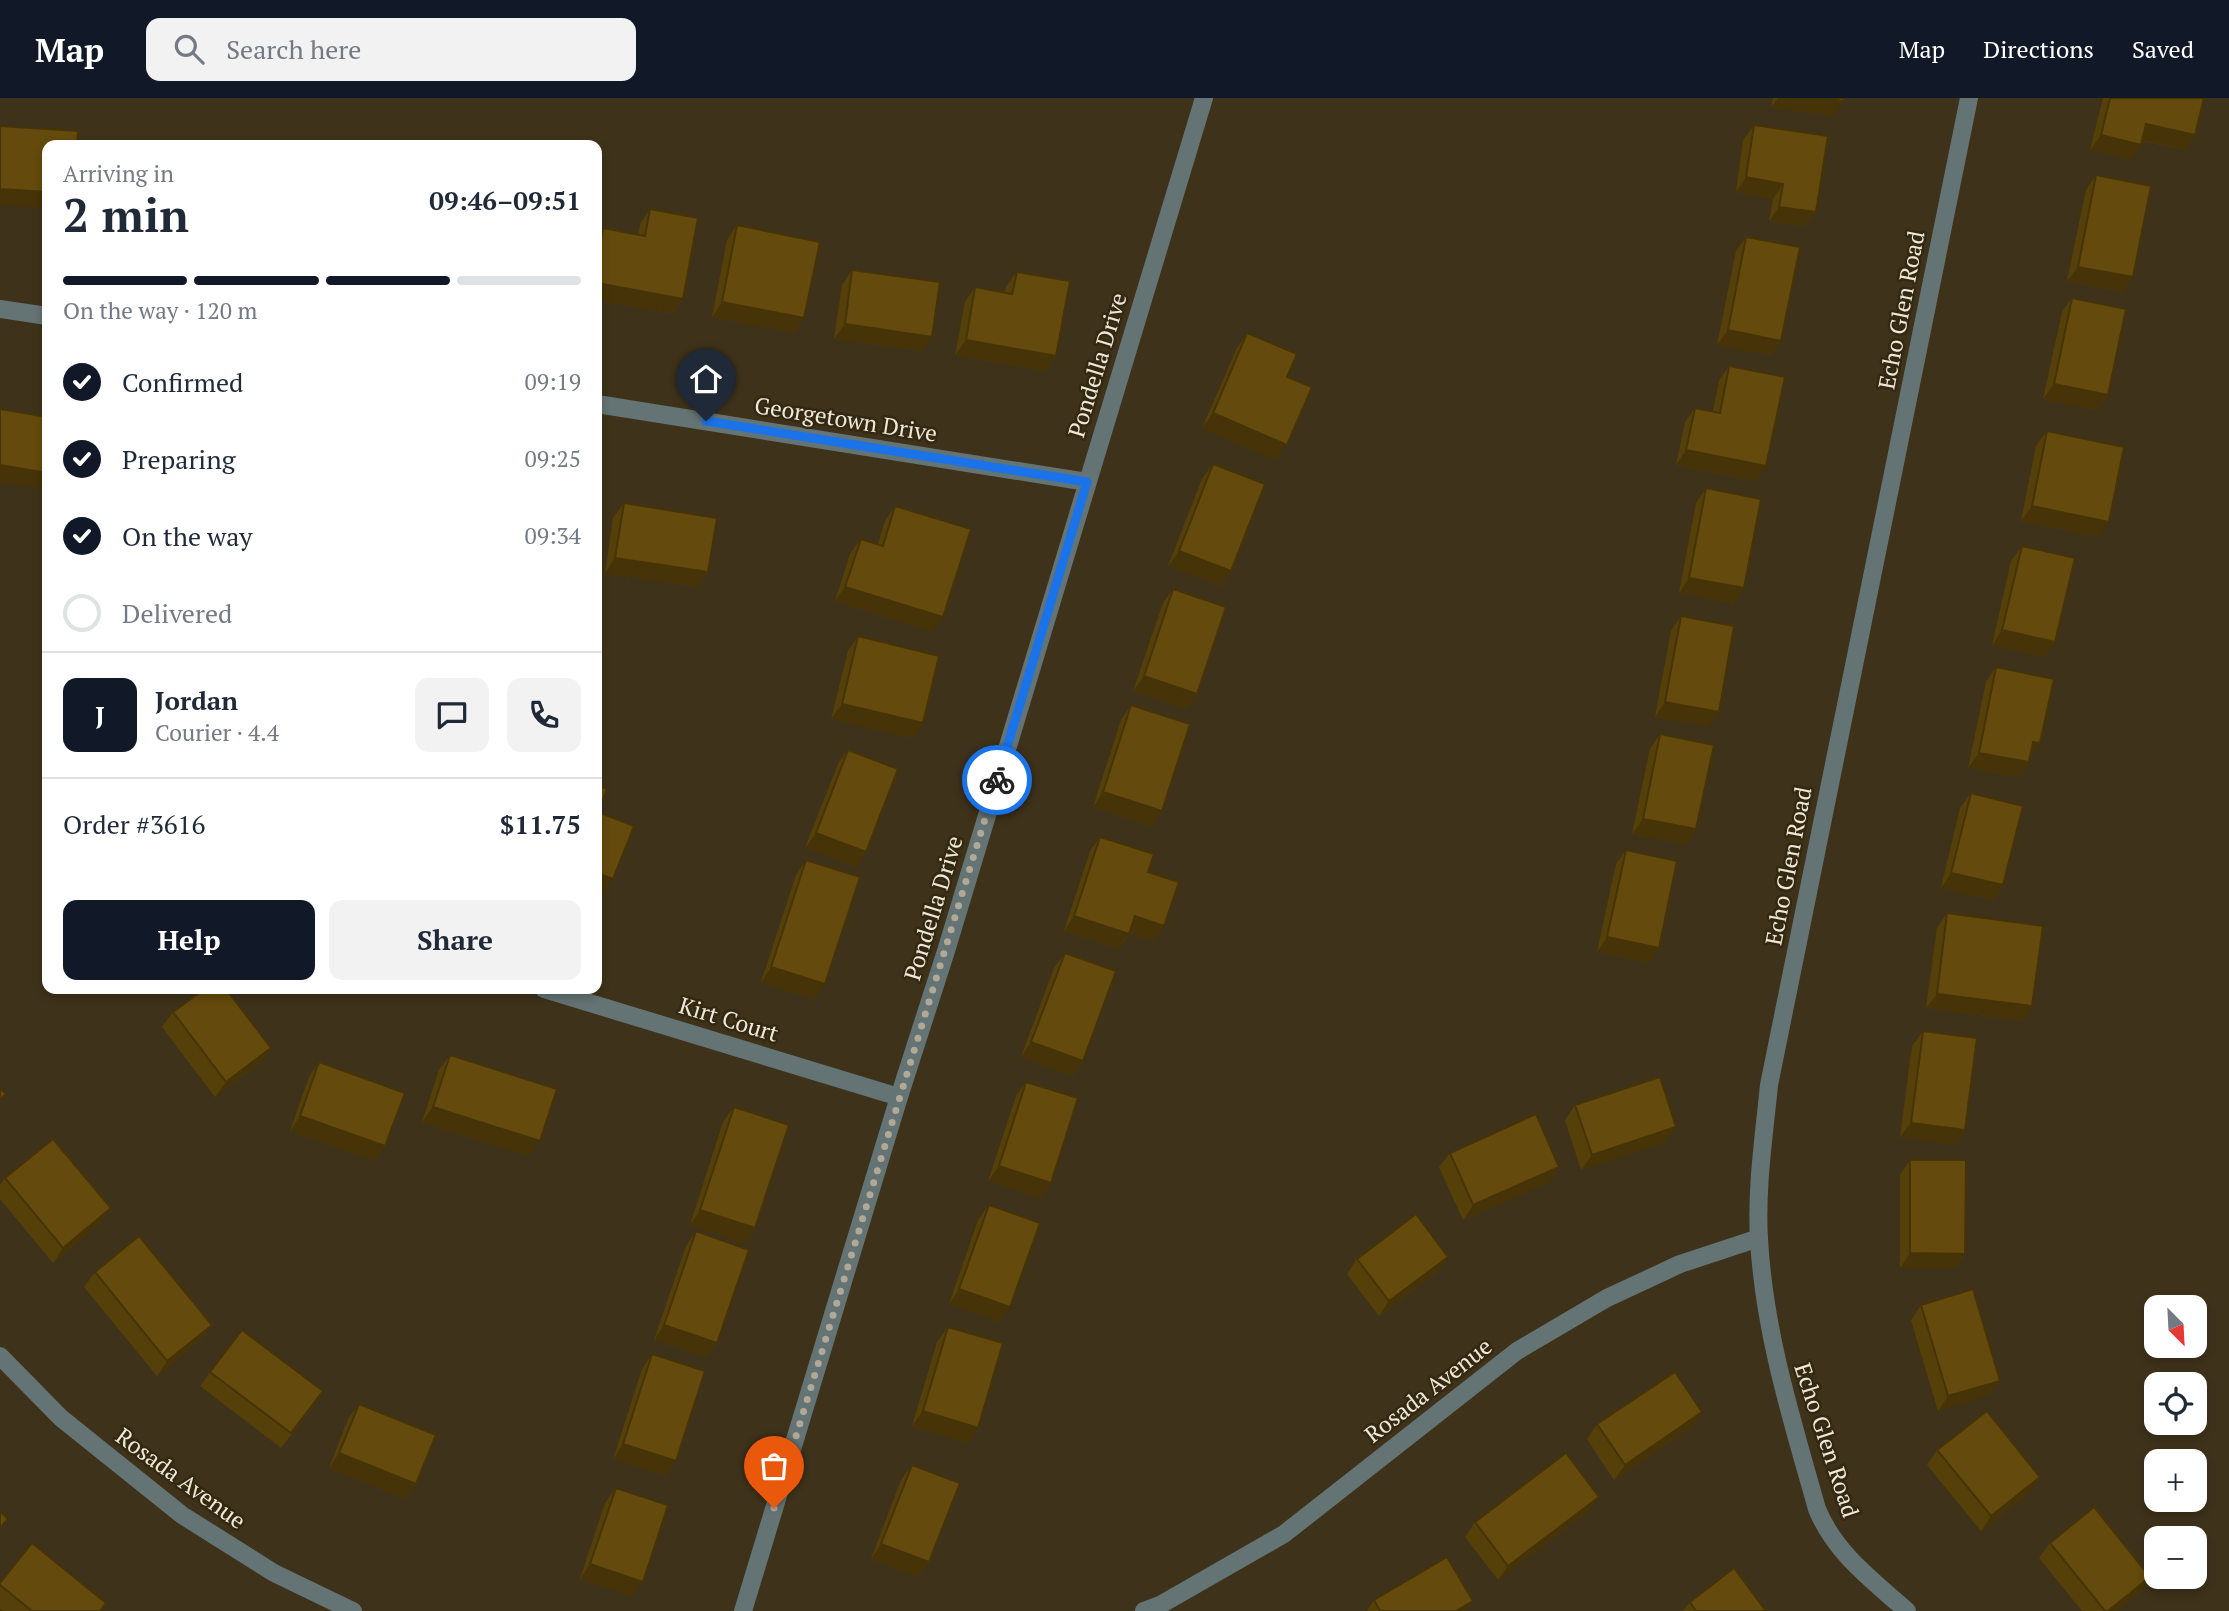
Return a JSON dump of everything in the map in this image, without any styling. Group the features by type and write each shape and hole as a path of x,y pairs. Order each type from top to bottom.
{"street":[{"name":"Pondella Drive","path":"743,1611 1204,98"},
{"name":"Echo Glen Road","path":"1907,1611 1848,1559 1825,1527 1817,1509 1776,1364 1767,1317 1759,1238 1760,1182 1769,1085 1969,98"},
{"path":"0,309 42,315"},
{"name":"Georgetown Drive","path":"602,405 1087,482"},
{"name":"Kirt Court","path":"560,994 899,1097"},
{"name":"Rosada Avenue","path":"1144,1611 1160,1605 1284,1534 1517,1351 1619,1292 1679,1264 1759,1238"},
{"name":"Rosada Avenue","path":"0,1356 61,1418 181,1515 274,1573 353,1611"}],"building":[{"path":"1823,98 1844,98 1844,101"},
{"path":"2110,98 2204,98 2195,135 2146,124 2141,145 2101,135"},
{"path":"1754,125 1828,136 1816,212 1779,207 1783,184 1746,177"},
{"path":"0,126 78,131 77,140 42,140 42,192 0,189"},
{"path":"2096,175 2151,186 2133,277 2078,267"},
{"path":"650,209 698,218 683,299 602,284 603,228 645,236"},
{"path":"737,225 820,242 804,318 722,302"},
{"path":"1746,237 1800,247 1781,341 1728,330"},
{"path":"852,270 940,282 932,337 845,324"},
{"path":"1017,272 1070,281 1056,356 966,340 975,287 1012,294"},
{"path":"2072,298 2126,309 2108,395 2054,384"},
{"path":"1247,333 1297,354 1287,377 1312,387 1287,445 1213,413"},
{"path":"1729,366 1785,377 1766,466 1686,450 1695,408 1720,413"},
{"path":"0,409 42,416 42,472 0,465"},
{"path":"2047,431 2124,447 2109,522 2032,506"},
{"path":"1213,464 1265,484 1231,571 1179,551"},
{"path":"1706,488 1761,499 1744,588 1689,578"},
{"path":"624,503 717,518 708,572 615,558"},
{"path":"895,506 971,529 943,617 845,587 861,539 883,546"},
{"path":"2022,546 2075,558 2055,642 2002,630"},
{"path":"1173,589 1226,607 1197,694 1144,676"},
{"path":"1681,616 1734,626 1719,712 1665,702"},
{"path":"858,636 939,656 923,723 842,704"},
{"path":"1996,667 2054,679 2040,743 2033,742 2029,762 1979,753"},
{"path":"1131,705 1190,724 1162,811 1103,792"},
{"path":"1660,734 1714,745 1696,829 1643,819"},
{"path":"848,750 898,769 866,852 816,833"},
{"path":"602,787 607,789 602,802"},
{"path":"1971,793 2023,806 2003,885 1951,873"},
{"path":"602,814 634,826 613,879 602,875"},
{"path":"1100,837 1154,854 1148,872 1179,882 1164,926 1135,916 1129,934 1074,916"},
{"path":"1626,850 1677,861 1659,948 1607,937"},
{"path":"806,860 860,877 825,984 771,967"},
{"path":"1947,913 2043,926 2032,1006 1937,994"},
{"path":"1065,953 1116,971 1083,1061 1031,1042"},
{"path":"197,994 230,994 271,1048 226,1082 173,1012"},
{"path":"1923,1031 1977,1038 1965,1130 1911,1123"},
{"path":"450,1055 557,1089 540,1141 433,1107"},
{"path":"319,1062 405,1093 385,1146 300,1116"},
{"path":"1660,1077 1676,1127 1592,1155 1575,1105"},
{"path":"1026,1082 1078,1098 1051,1183 999,1166"},
{"path":"0,1088 6,1094 0,1100"},
{"path":"734,1107 789,1125 755,1228 700,1210"},
{"path":"1536,1114 1559,1167 1473,1205 1450,1153"},
{"path":"53,1139 111,1208 63,1248 5,1178"},
{"path":"1910,1160 1966,1160 1965,1254 1910,1253"},
{"path":"989,1205 1040,1223 1010,1307 959,1289"},
{"path":"1416,1214 1448,1257 1389,1301 1357,1259"},
{"path":"696,1231 749,1250 717,1343 664,1325"},
{"path":"139,1236 212,1325 167,1361 95,1272"},
{"path":"1973,1289 2000,1381 1948,1396 1921,1305"},
{"path":"948,1327 1003,1343 978,1428 923,1411"},
{"path":"242,1330 323,1391 291,1433 210,1372"},
{"path":"652,1354 705,1371 676,1461 623,1444"},
{"path":"1675,1372 1702,1412 1625,1465 1597,1424"},
{"path":"359,1404 436,1435 416,1484 339,1453"},
{"path":"1987,1411 2040,1477 1991,1516 1937,1450"},
{"path":"1566,1453 1599,1497 1508,1566 1475,1522"},
{"path":"912,1465 960,1483 929,1562 881,1544"},
{"path":"616,1488 668,1505 643,1582 590,1564"},
{"path":"2094,1507 2144,1570 2144,1582 2105,1611 2050,1543"},
{"path":"0,1511 8,1519 0,1528"},
{"path":"32,1543 106,1603 100,1611 32,1611 0,1585"},
{"path":"1447,1557 1473,1601 1456,1611 1380,1611 1374,1600"},
{"path":"1734,1568 1766,1611 1696,1611 1690,1602"}],"way so far":[{"path":"774,1508 997,780"}],"route":[{"path":"706,421 1087,482 997,780"}]}
